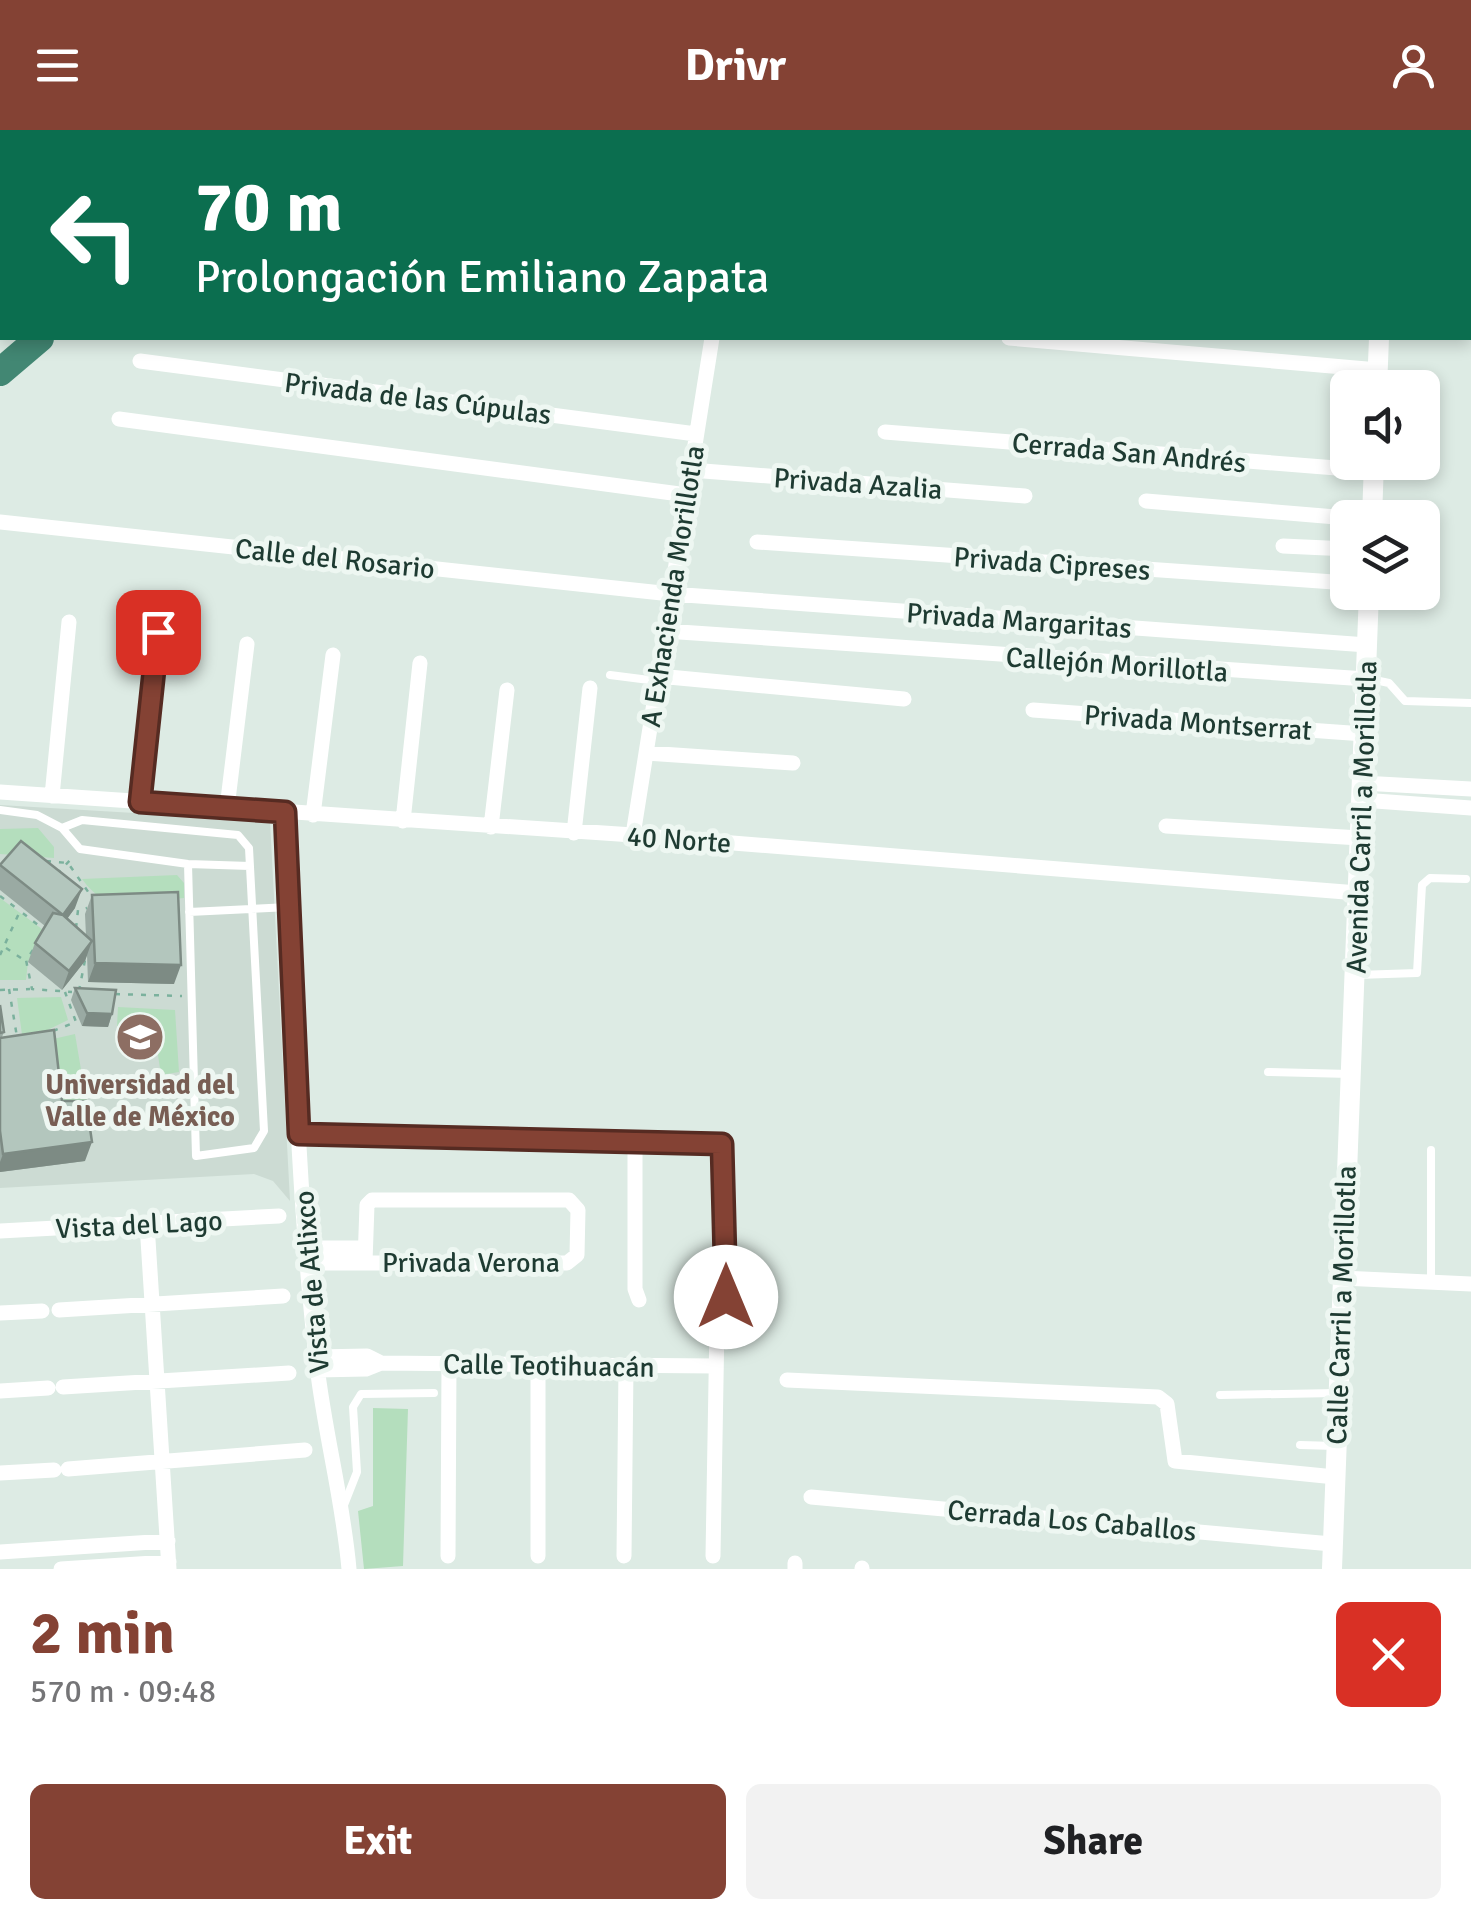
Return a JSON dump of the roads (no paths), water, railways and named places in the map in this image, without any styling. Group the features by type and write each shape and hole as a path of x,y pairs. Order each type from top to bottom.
{"highway":[{"path":"0,372 38,340"}],"street":[{"name":"A Exhacienda Morillotla","path":"633,834 712,340"},
{"path":"1027,340 1330,374"},
{"path":"1377,370 1379,340"},
{"name":"Privada de las Cúpulas","path":"140,362 696,434"},
{"path":"119,419 687,495"},
{"name":"Cerrada San Andrés","path":"885,432 1330,464"},
{"name":"Privada Azalia","path":"691,470 1025,496"},
{"path":"1146,502 1330,517"},
{"name":"Calle del Rosario","path":"0,522 671,594"},
{"name":"Privada Cipreses","path":"756,542 1330,582"},
{"path":"1284,546 1330,548"},
{"name":"Privada Margaritas","path":"671,594 1367,646"},
{"name":"Avenida Carril a Morillotla","path":"1351,1040 1368,610"},
{"path":"52,796 69,622"},
{"name":"Callejón Morillotla","path":"665,631 754,635 868,648 1366,679"},
{"path":"140,802 158,632"},
{"path":"227,808 248,644"},
{"path":"313,814 333,655"},
{"path":"403,821 420,663"},
{"path":"658,678 904,699"},
{"path":"574,833 590,688"},
{"path":"491,827 507,690"},
{"name":"Privada Montserrat","path":"1033,710 1364,734"},
{"path":"646,753 793,763"},
{"path":"1362,792 1412,794 1471,789"},
{"name":"40 Norte","path":"0,792 633,834 1358,893"},
{"path":"1412,794 1471,808"},
{"name":"Vista de Atlixco","path":"285,812 299,1134 317,1364 344,1505 349,1569"},
{"path":"1166,826 1360,838"},
{"name":"Calle Carril a Morillotla","path":"1332,1569 1351,1040"},
{"path":"299,1134 722,1144 726,1297 730,1304"},
{"path":"635,1140 635,1289 639,1300"},
{"name":"Privada Verona","path":"308,1255 567,1264 576,1255 574,1204 372,1200 367,1205 365,1255"},
{"name":"Vista del Lago","path":"0,1232 279,1216"},
{"path":"61,1569 169,1566 147,1224"},
{"path":"1342,1278 1471,1284"},
{"path":"0,1313 283,1296"},
{"path":"713,1556 717,1323"},
{"path":"448,1556 449,1363"},
{"name":"Calle Teotihuacán","path":"317,1364 366,1369 380,1364 449,1363 716,1366"},
{"path":"538,1364 538,1556"},
{"path":"624,1556 626,1366"},
{"path":"0,1391 289,1373"},
{"path":"788,1380 1158,1397 1166,1404 1175,1460 1335,1477"},
{"path":"0,1473 305,1450"},
{"name":"Cerrada Los Caballos","path":"811,1497 1332,1544"},
{"path":"0,1552 168,1542"}],"lane":[{"path":"610,675 658,678"},
{"path":"1366,679 1388,683 1405,701 1471,702"},
{"path":"0,810 37,815 62,828 80,850 188,864 250,866"},
{"path":"62,828 82,820 238,835 246,842 264,1131 254,1148 228,1156 196,1156 188,864"},
{"path":"1354,974 1417,973 1422,885 1430,878 1466,879"},
{"path":"189,912 289,907"},
{"path":"1268,1072 1350,1074"},
{"path":"1431,1150 1431,1282"},
{"path":"1220,1395 1338,1393"},
{"path":"344,1505 357,1472 353,1407 361,1394 434,1394"},
{"path":"1300,1445 1336,1446"}],"place":[{"name":"Universidad del Valle de México","path":"140,1037"}]}
